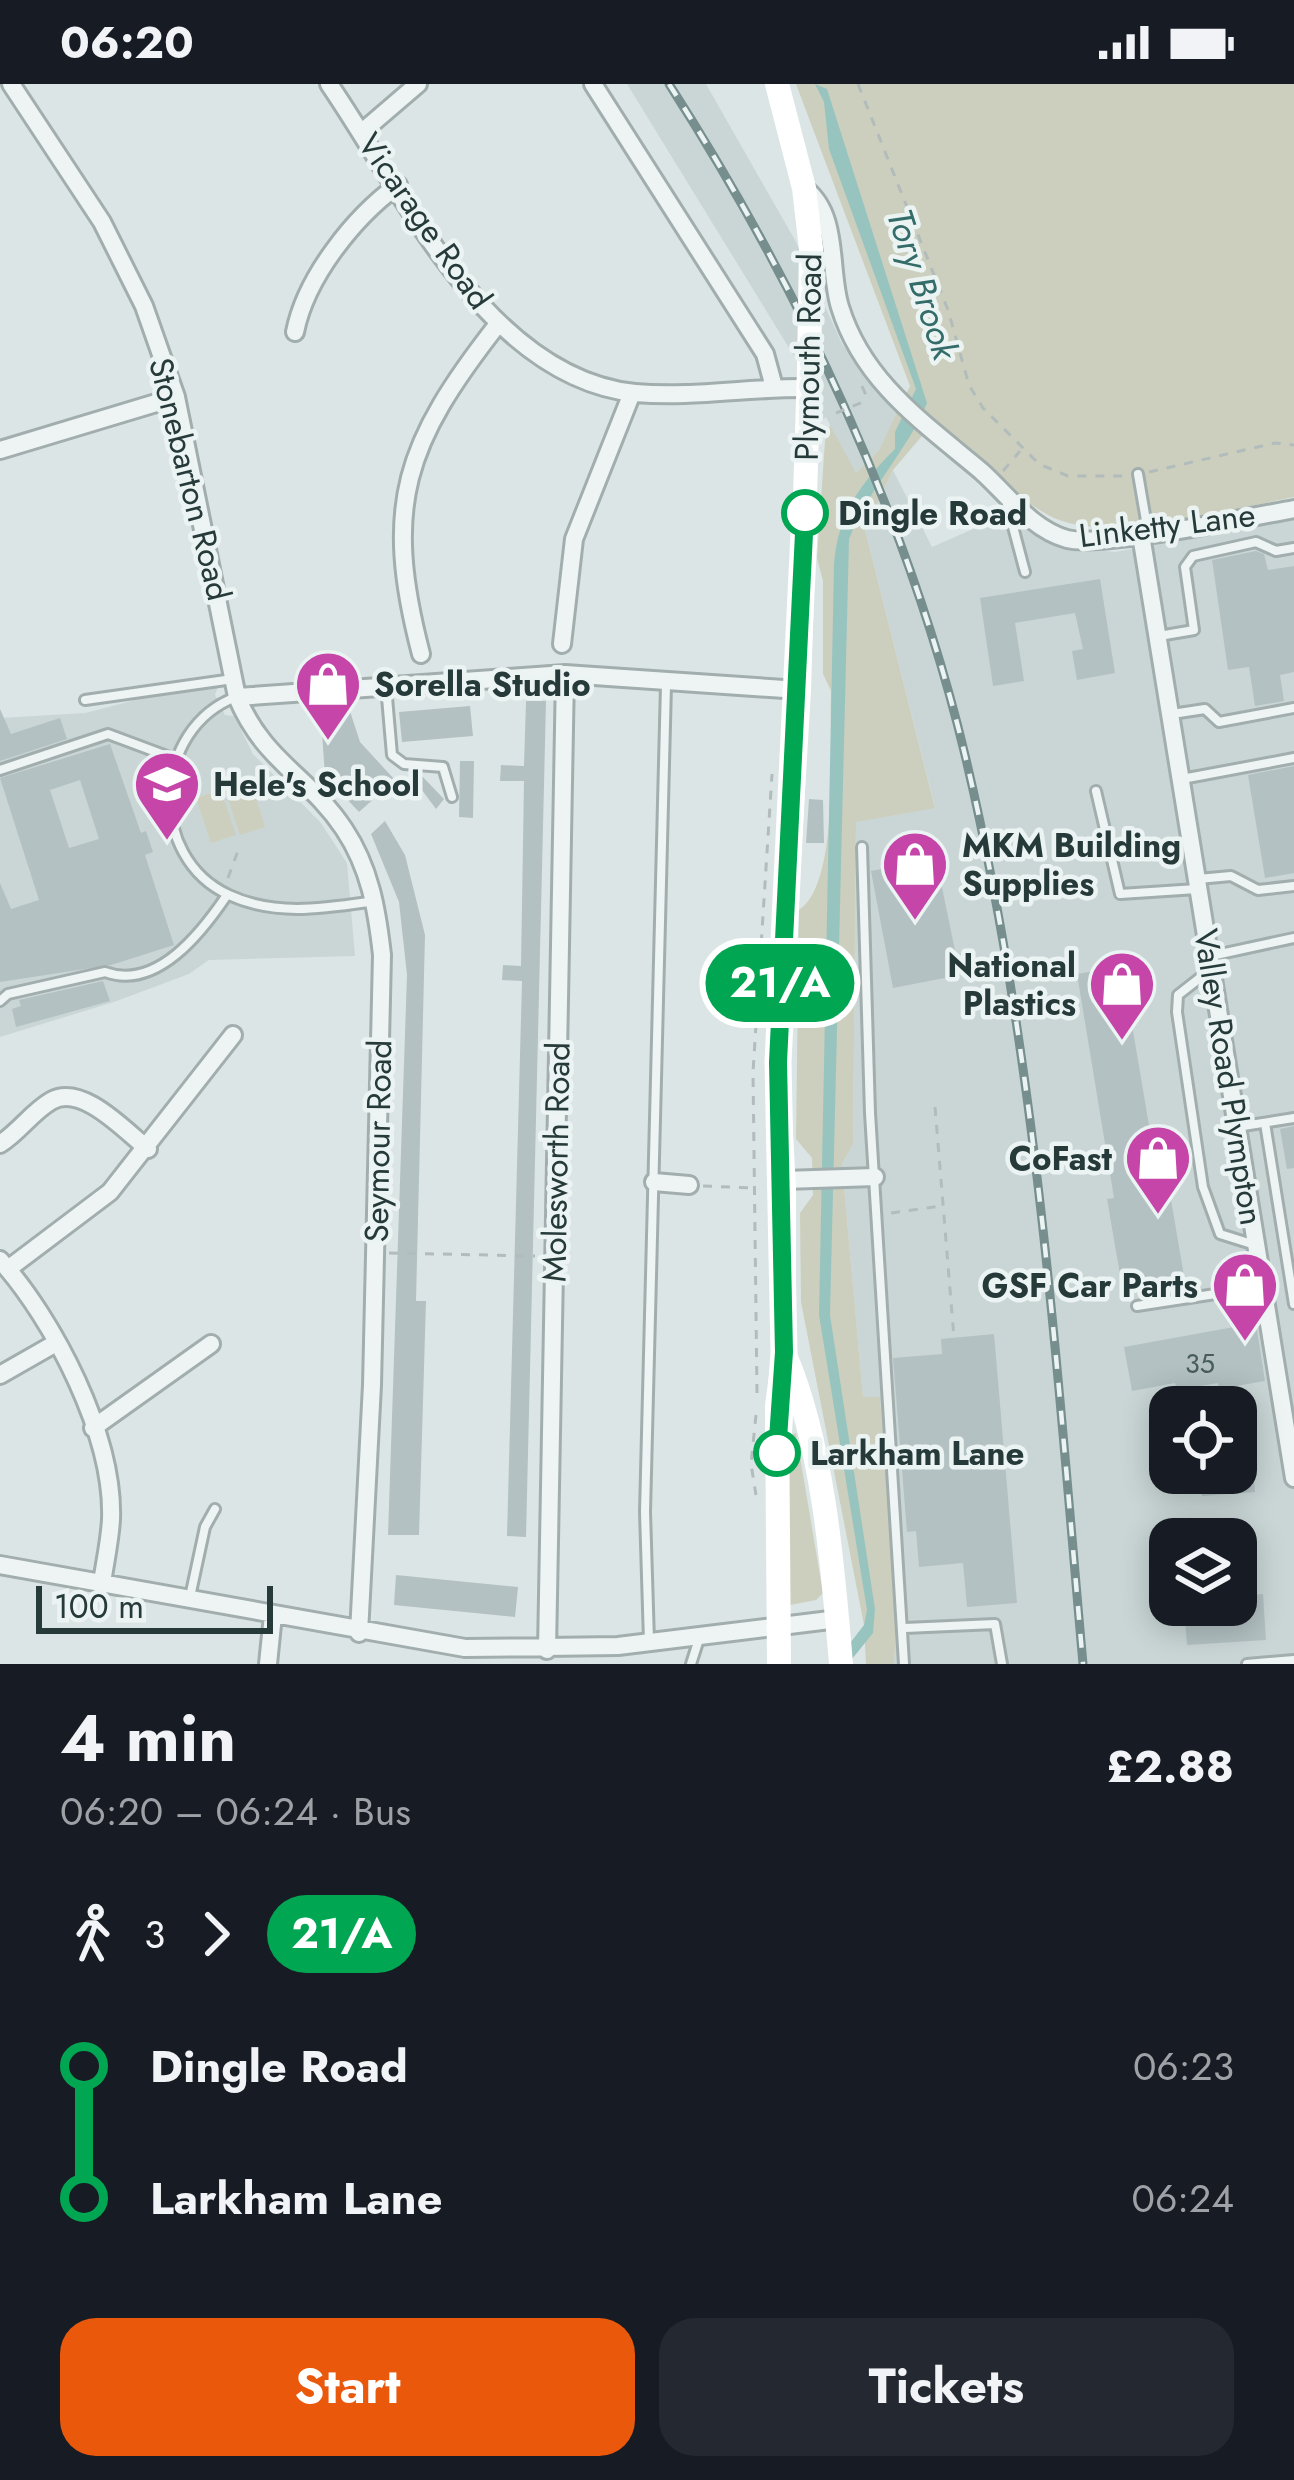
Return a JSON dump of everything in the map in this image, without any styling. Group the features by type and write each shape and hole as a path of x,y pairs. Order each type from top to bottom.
{"main road":[{"name":"Plymouth Road","path":"777,84 804,188 811,249 799,690 778,1041 784,1180 784,1352 777,1406 779,1664"},
{"name":"Plymouth Road","path":"784,1352 802,1395 840,1656"}],"street":[{"name":"Stonebarton Road","path":"11,84 102,222 144,306 176,397 236,688"},
{"name":"Vicarage Road","path":"329,84 455,275 498,324 543,358 632,392 721,394 809,378"},
{"path":"362,133 418,84"},
{"path":"593,84 765,354 774,387"},
{"path":"295,332 340,245 372,204 398,185"},
{"name":"Linketty Lane","path":"804,188 817,198 828,228 838,303 854,344 927,432 1031,520 1068,539 1144,534 1294,509"},
{"path":"422,654 401,549 403,505 427,424 498,324"},
{"path":"562,644 574,539 624,424 632,392"},
{"path":"0,450 176,397"},
{"name":"Valley Road Plympton","path":"1144,534 1256,1246 1288,1399 1294,1478"},
{"path":"236,688 565,674 799,690"},
{"name":"Molesworth Road","path":"547,1650 565,674"},
{"name":"Seymour Road","path":"236,688 264,748 343,826 376,901 382,956 359,1633"},
{"path":"102,1583 111,1519 93,1428 56,1342 4,1264 110,1192 233,1035"},
{"path":"0,1144 51,1101 66,1096 81,1099 148,1149"},
{"path":"784,1180 875,1177"},
{"path":"654,1182 689,1186"},
{"path":"0,1375 56,1342"},
{"path":"93,1428 211,1344"},
{"path":"0,1565 359,1633 465,1648 618,1655 649,1643 779,1630 838,1618"},
{"path":"268,1664 273,1615"}],"lane":[{"path":"1138,474 1144,534"},
{"path":"999,489 1025,572"},
{"path":"1157,637 1194,630 1185,567 1192,556 1256,542 1276,551 1294,548"},
{"path":"649,1643 645,1512 666,678"},
{"path":"386,685 392,755 404,764 443,767 452,797"},
{"path":"86,700 236,688"},
{"path":"236,688 196,721 175,759 169,794 172,825 193,863 223,892 269,908 376,901"},
{"path":"1170,715 1205,709 1220,722 1294,708"},
{"path":"0,770 108,734 175,759"},
{"path":"1181,780 1294,758"},
{"path":"1096,790 1120,894 1231,876 1252,888 1294,886"},
{"path":"862,847 875,1177 904,1664"},
{"path":"3,996 105,972 118,977 175,959 223,892"},
{"path":"1256,1246 1220,1234 1203,1187 1178,995 1210,963 1294,938"},
{"path":"1237,1127 1294,1118"},
{"path":"1264,1123 1294,1304"},
{"path":"1137,1306 1263,1287"},
{"path":"190,1599 205,1526 215,1509"},
{"path":"905,1628 995,1624 1002,1664"},
{"path":"691,1664 699,1639"},
{"path":"1246,1664 1294,1660"}],"path":[{"path":"858,84 948,310 970,386 1039,464 1068,476 1138,474 1275,443 1294,445"},
{"path":"836,413 868,400"},
{"path":"999,489 1022,449"},
{"path":"757,1499 751,1464 757,1405 752,1072 773,770"},
{"path":"223,892 239,848"},
{"path":"935,1107 954,1338"},
{"path":"689,1186 754,1188"},
{"path":"878,1214 942,1206"},
{"path":"375,1252 554,1257"}],"shaded area":[{"path":"627,84 706,84 795,240 842,344 899,413 879,450 855,474 826,417 818,423 816,371 794,356"},
{"path":"893,470 932,547 998,518 996,507 1064,547 1115,552 1294,519 1294,1664 894,1664 897,1615 880,1398 863,1398 842,1164 853,1144 856,821 935,807 865,530"},
{"name":"Hele's School","path":"221,678 215,695 225,715 234,716 253,754 321,823 347,863 355,956 209,960 189,974 114,1002 0,1037 0,718 85,713"}],"green space":[{"path":"796,84 1294,84 1294,497 1135,527 1073,524 1048,515 1018,495 933,423 893,470 865,530 935,808 856,822 853,1144 842,1164 863,1397 880,1397 897,1615 894,1664 866,1664 864,1625 801,1302 800,1213 813,1195 812,1158 796,1139 799,910 812,895 821,871 830,809 831,691 823,674 823,581 817,558 825,441 830,425 856,473 879,450 910,386"},
{"path":"251,782 265,827 240,835 225,790"},
{"path":"221,790 236,835 211,843 196,798"},
{"path":"796,1433 823,1593 816,1600 790,1605 788,1436"}],"water":[{"path":"815,84 827,89 927,403 849,539 830,1315 875,1609 873,1633 848,1664 834,1664 864,1625 867,1610 819,1315 834,564 846,515 861,488 895,449 895,432 916,389 829,149 824,102"}],"building":[{"path":"1256,551 1264,554 1268,570 1294,566 1294,672 1280,675 1284,701 1255,706 1249,667 1228,670 1212,560"},
{"path":"1100,579 1115,673 1077,680 1072,651 1083,649 1075,613 1015,623 1024,681 993,686 980,598"},
{"path":"526,701 546,701 526,1537 507,1536 522,981 502,980 503,965 521,966 524,781 500,781 501,765 524,766"},
{"path":"347,702 360,742 395,780 359,812 325,776 320,704"},
{"path":"470,706 473,736 402,742 399,712"},
{"path":"0,709 11,734 60,718 67,739 0,761"},
{"path":"110,744 141,833 146,831 153,852 145,855 174,945 111,965 0,982 0,883 11,909 39,900 0,778","holes":["80,780 99,839 69,848 50,790"]},
{"path":"460,761 474,761 473,818 459,817"},
{"path":"1294,766 1294,873 1265,878 1248,775"},
{"path":"419,773 444,799 436,809 413,778"},
{"path":"809,799 823,800 824,843 806,843"},
{"path":"385,821 405,855 425,935 416,1301 426,1301 419,1535 388,1535 407,975 399,902 371,834"},
{"name":"MKM Building Supplies","path":"936,858 960,975 893,988 871,871"},
{"path":"1122,966 1160,1190 1169,1188 1184,1276 1122,1286 1107,1199 1114,1198 1077,974"},
{"path":"103,981 110,1001 16,1027 12,1009 21,1006 19,1000"},
{"path":"1294,1126 1294,1168 1287,1169 1280,1129"},
{"path":"1256,1323 1265,1381 1236,1386 1175,1383 1132,1391 1124,1347"},
{"path":"994,1334 1017,1603 967,1607 963,1563 919,1567 916,1531 907,1532 893,1358 942,1354 941,1339"},
{"path":"396,1575 518,1587 515,1617 394,1605"},
{"path":"1257,1594 1263,1594 1266,1640 1187,1645 1186,1626 1257,1626"}],"railway":[{"path":"669,84 762,241 845,408 881,493 942,667 989,867 1026,1093 1053,1321 1083,1664"}],"bus line":[{"name":"21/A","path":"777,1453 784,1352 778,1062 805,513"}],"place":[{"name":"Dingle Road","path":"805,513"},
{"name":"Sorella Studio","path":"328,743"},
{"name":"Hele's School","path":"167,843"},
{"name":"MKM Building Supplies","path":"915,923"},
{"name":"National Plastics","path":"1122,1043"},
{"name":"CoFast","path":"1158,1217"},
{"name":"GSF Car Parts","path":"1245,1344"},
{"name":"Larkham Lane","path":"777,1453"}],"water label":[{"name":"Tory Brook","path":"923,284"}]}
